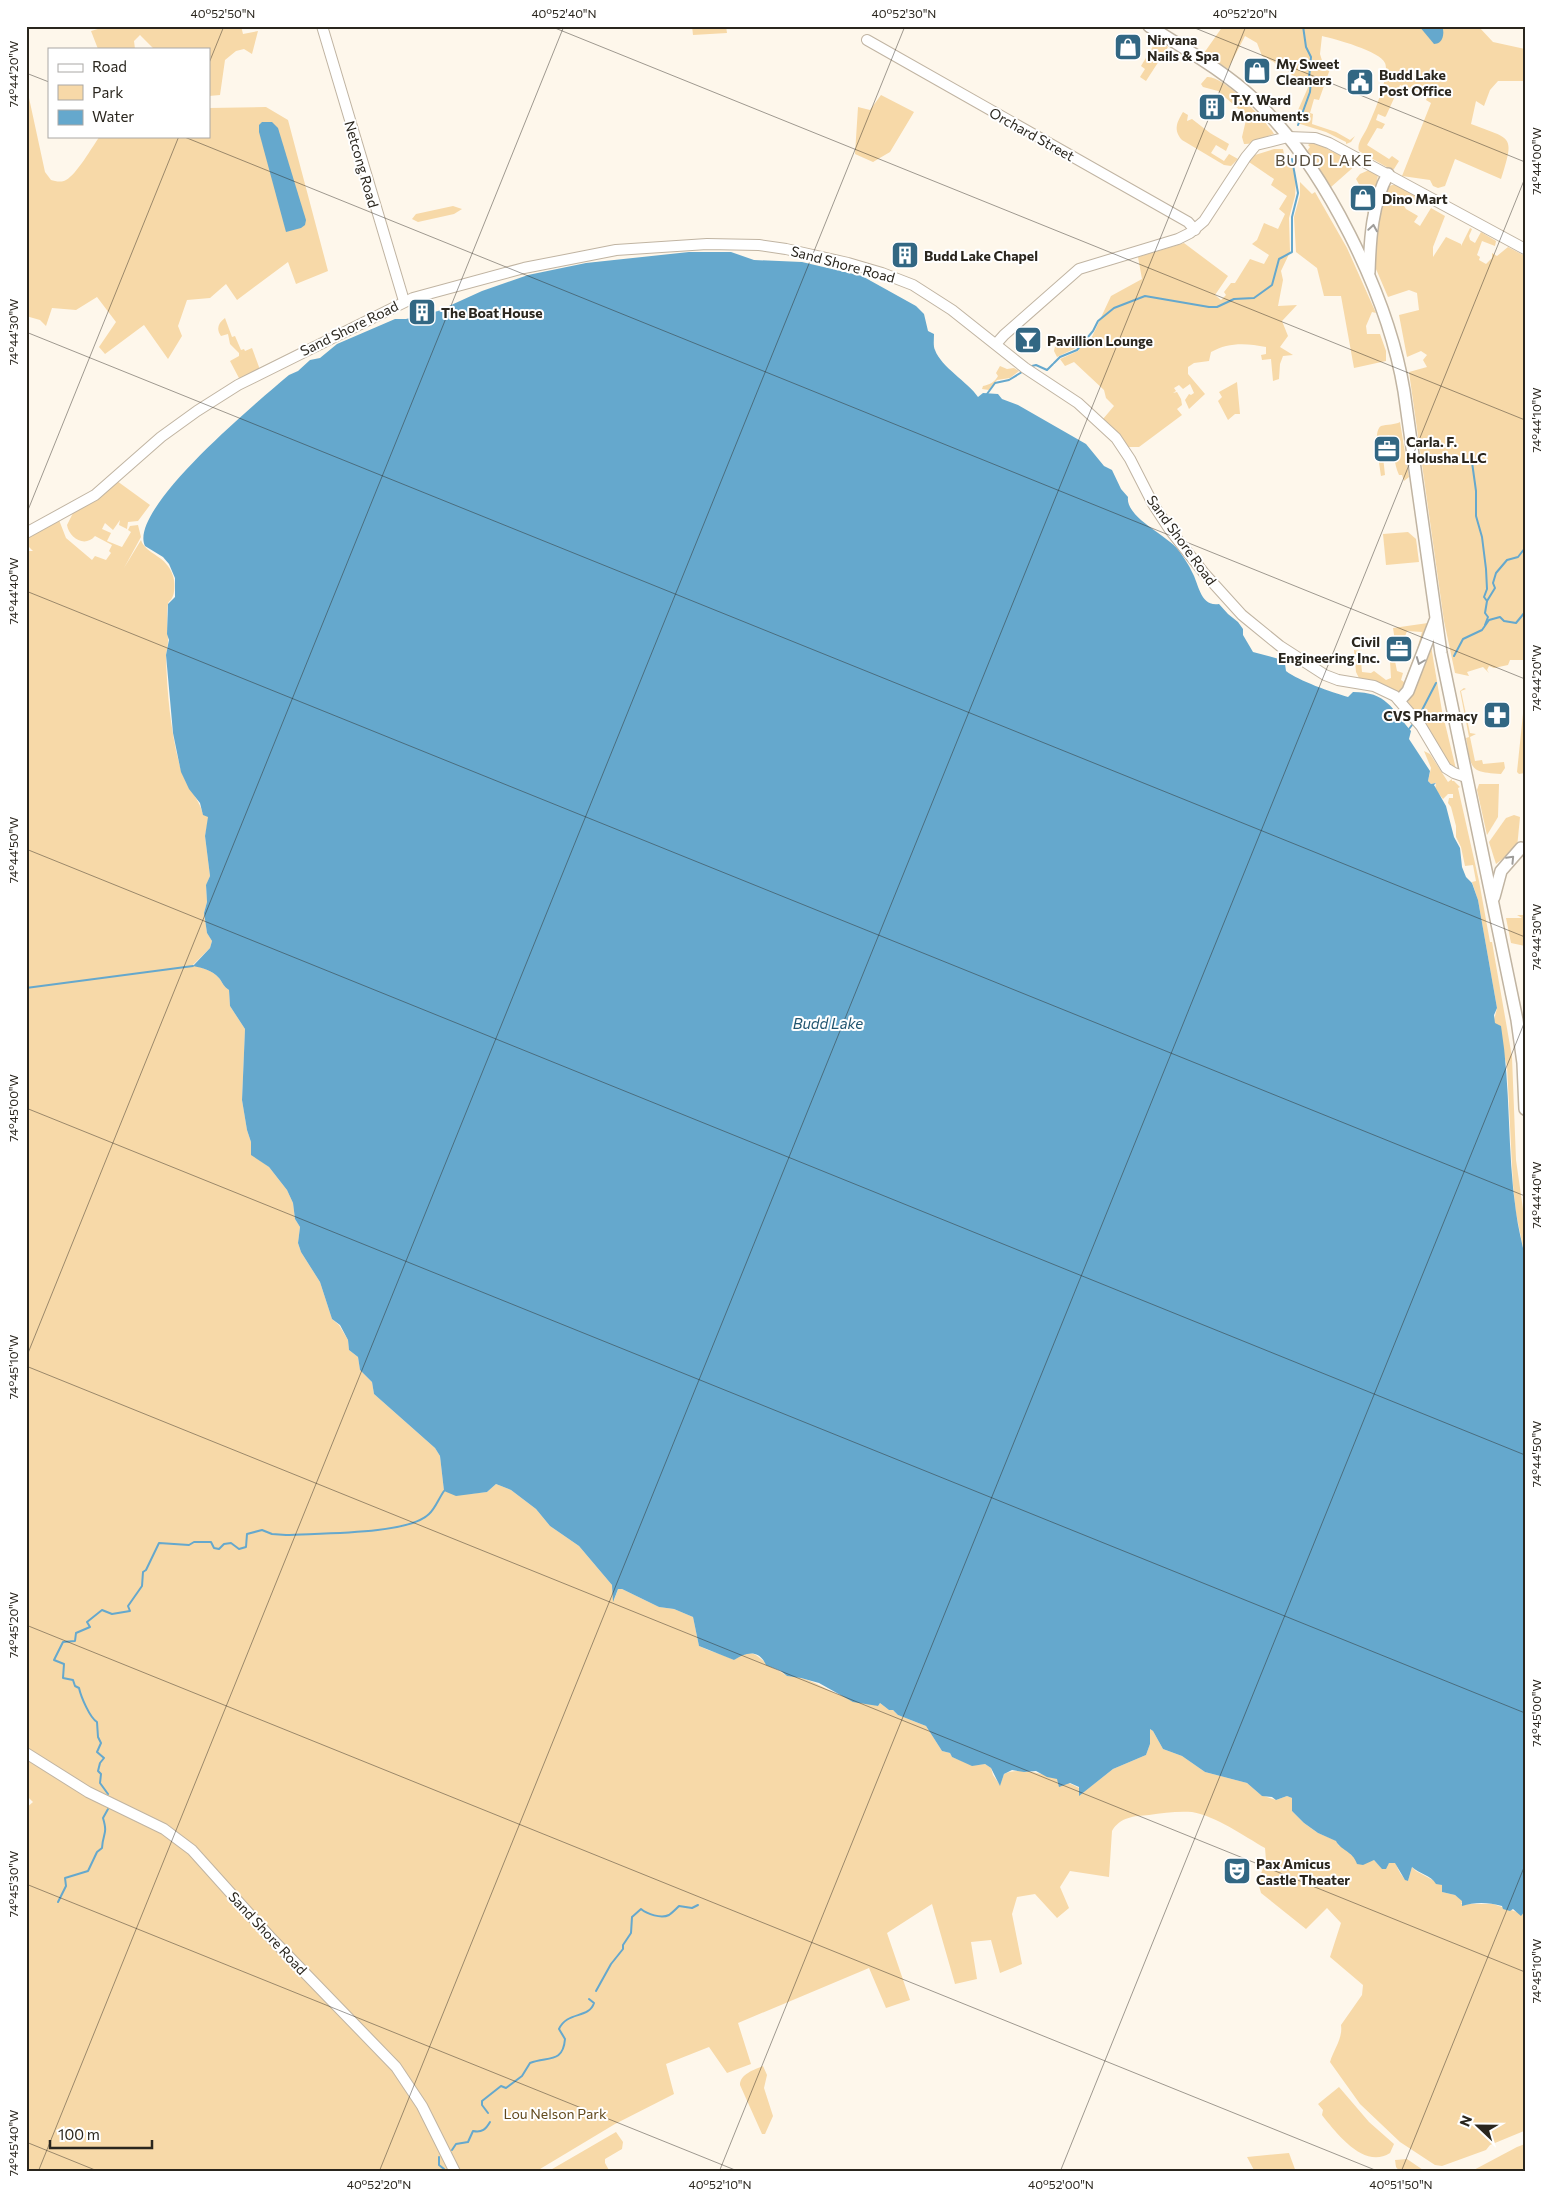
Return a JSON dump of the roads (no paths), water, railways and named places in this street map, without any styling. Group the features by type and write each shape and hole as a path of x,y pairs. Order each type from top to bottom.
{"main road":[{"path":"1149,26 1239,87 1264,110 1288,137 1328,197 1369,276 1392,337 1401,372 1436,619 1520,1042 1525,1109"},
{"path":"1369,276 1371,242 1379,192 1388,174"},
{"path":"1400,700 1408,691 1436,619"},
{"path":"1492,904 1500,873 1522,848"}],"street":[{"name":"Netcong Road","path":"322,26 404,301"},
{"name":"Orchard Street","path":"867,40 1188,222 1195,230"},
{"path":"996,344 1015,324 1079,269 1185,237 1195,230 1204,221 1254,147 1267,141 1288,137 1322,140 1525,249"},
{"name":"Sand Shore Road","path":"26,533 95,495 161,437 231,389 404,301 436,290 600,252 674,245 759,245 826,256 900,279 937,300 1031,371 1078,403 1113,435 1124,449 1147,493 1170,530 1221,593 1248,621 1285,650 1325,675 1333,679 1378,688 1400,700 1425,731 1446,768 1466,777"},
{"name":"Sand Shore Road","path":"26,1753 62,1777 99,1798 164,1829 192,1850 272,1939 376,2045 414,2092 455,2172"}],"water":[{"path":"1419,26 1442,26 1443,35 1441,40 1434,44"},
{"path":"262,122 272,122 278,128 306,220 305,225 301,228 286,232 259,132 259,125"},
{"name":"Budd Lake","path":"689,252 731,252 754,260 802,262 862,276 916,306 924,314 928,331 934,334 934,347 938,356 978,397 983,393 998,394 1002,399 1018,405 1086,444 1104,466 1112,470 1121,489 1128,497 1129,505 1134,512 1141,520 1175,546 1189,567 1201,594 1208,602 1219,604 1238,622 1253,652 1279,659 1285,664 1286,671 1299,679 1324,689 1348,697 1353,692 1381,698 1411,731 1409,739 1430,771 1428,781 1431,784 1436,783 1434,785 1446,806 1454,837 1460,848 1462,867 1466,877 1472,883 1478,900 1497,1008 1494,1015 1495,1023 1501,1026 1506,1072 1513,1189 1525,1257 1525,1911 1521,1916 1513,1909 1510,1911 1503,1909 1502,1906 1492,1904 1476,1903 1462,1906 1462,1901 1455,1895 1442,1892 1442,1885 1436,1884 1412,1867 1408,1881 1405,1880 1395,1863 1389,1863 1386,1869 1382,1869 1374,1860 1363,1865 1357,1864 1353,1856 1340,1847 1336,1841 1318,1833 1292,1811 1292,1798 1287,1796 1276,1800 1272,1797 1262,1796 1247,1783 1205,1772 1182,1756 1163,1749 1150,1729 1150,1744 1146,1755 1113,1769 1079,1796 1079,1787 1070,1783 1059,1787 1057,1779 1047,1777 1036,1771 1012,1770 1004,1774 1000,1786 991,1768 985,1764 972,1766 952,1757 950,1753 942,1751 926,1726 898,1715 880,1703 878,1706 853,1702 819,1683 787,1676 781,1671 766,1665 760,1656 756,1654 743,1655 734,1660 699,1646 693,1617 674,1609 659,1607 622,1589 618,1589 613,1602 612,1585 579,1546 550,1526 536,1509 511,1490 496,1484 487,1492 456,1496 444,1491 440,1456 435,1448 374,1394 372,1382 360,1370 358,1357 349,1350 348,1340 340,1325 332,1319 320,1282 301,1252 298,1243 300,1227 295,1219 293,1203 287,1190 269,1167 251,1155 251,1142 242,1100 245,1029 230,1006 229,990 213,973 193,966 210,948 212,941 207,933 204,913 207,902 206,885 210,876 205,836 208,817 203,815 200,803 189,789 181,772 173,733 166,655 169,640 167,634 168,604 175,597 175,578 169,564 163,557 145,546 145,529 156,507 200,455 289,375 298,371 310,360 320,358 337,344 395,319 406,319 438,311 482,291 528,275 586,263"}],"waterway":[{"path":"1298,125 1310,92 1311,80 1309,78 1311,57 1306,47 1303,26"},
{"path":"1054,363 1060,357 1077,350 1093,331 1098,321 1114,308 1145,296 1217,307 1234,299 1254,298 1272,285 1279,259 1292,252 1292,217 1298,193 1292,159"},
{"path":"1032,366 1036,365 1047,370 1053,364"},
{"path":"987,394 995,383 1009,380 1022,372"},
{"path":"1471,455 1476,491 1476,516 1482,537 1486,569 1487,589 1484,597 1487,601"},
{"path":"1485,625 1488,617 1485,613 1487,601 1495,588 1493,583 1496,573 1507,560 1518,557 1525,548"},
{"path":"1454,656 1463,639 1482,630 1489,620 1500,617 1504,621 1516,623 1525,612"},
{"path":"1420,714 1436,683"},
{"path":"1409,729 1412,725"},
{"path":"26,988 193,966"},
{"path":"108,1794 100,1783 101,1774 98,1771 100,1763 104,1758 97,1752 101,1743 98,1737 97,1722 89,1712 79,1688 75,1686 73,1680 63,1678 64,1664 54,1660 63,1642 75,1641 76,1633 90,1627 87,1622 102,1610 112,1614 130,1611 128,1606 142,1586 143,1572 146,1570 159,1543 189,1545 194,1542 211,1542 214,1548 219,1549 224,1544 231,1543 239,1549 246,1547 247,1534 262,1530 272,1534 286,1535 362,1532 402,1526 418,1521 429,1514 444,1491"},
{"path":"58,1902 66,1886 65,1878 88,1871 97,1852 102,1848 105,1831 103,1818 108,1809"},
{"path":"596,1991 631,1933 632,1917 641,1909 650,1914 666,1916 679,1906 692,1908 698,1905"},
{"path":"488,2113 482,2105 482,2101 501,2086 506,2088 522,2076 530,2063 558,2056 564,2047 565,2039 559,2029 567,2020 588,2011 594,2003 589,1999"},
{"path":"452,2150 456,2144 468,2142 473,2131 483,2130 490,2122"},
{"path":"439,2157 439,2165 444,2169 443,2172"}],"place":[{"name":"Nirvana Nails & Spa","path":"1128,47"},
{"name":"My Sweet Cleaners","path":"1257,71"},
{"name":"Budd Lake Post Office","path":"1360,82"},
{"name":"T.Y. Ward Monuments","path":"1212,107"},
{"name":"Dino Mart","path":"1363,198"},
{"name":"Budd Lake Chapel","path":"905,255"},
{"name":"The Boat House","path":"422,312"},
{"name":"Pavillion Lounge","path":"1028,340"},
{"name":"Carla. F. Holusha LLC","path":"1387,449"},
{"name":"Civil Engineering Inc.","path":"1399,649"},
{"name":"CVS Pharmacy","path":"1497,715"},
{"name":"Pax Amicus Castle Theater","path":"1237,1871"}],"district":[{"name":"BUDD LAKE","path":"1324,159"}],"park label":[{"name":"Lou Nelson Park","path":"555,2113"}]}
